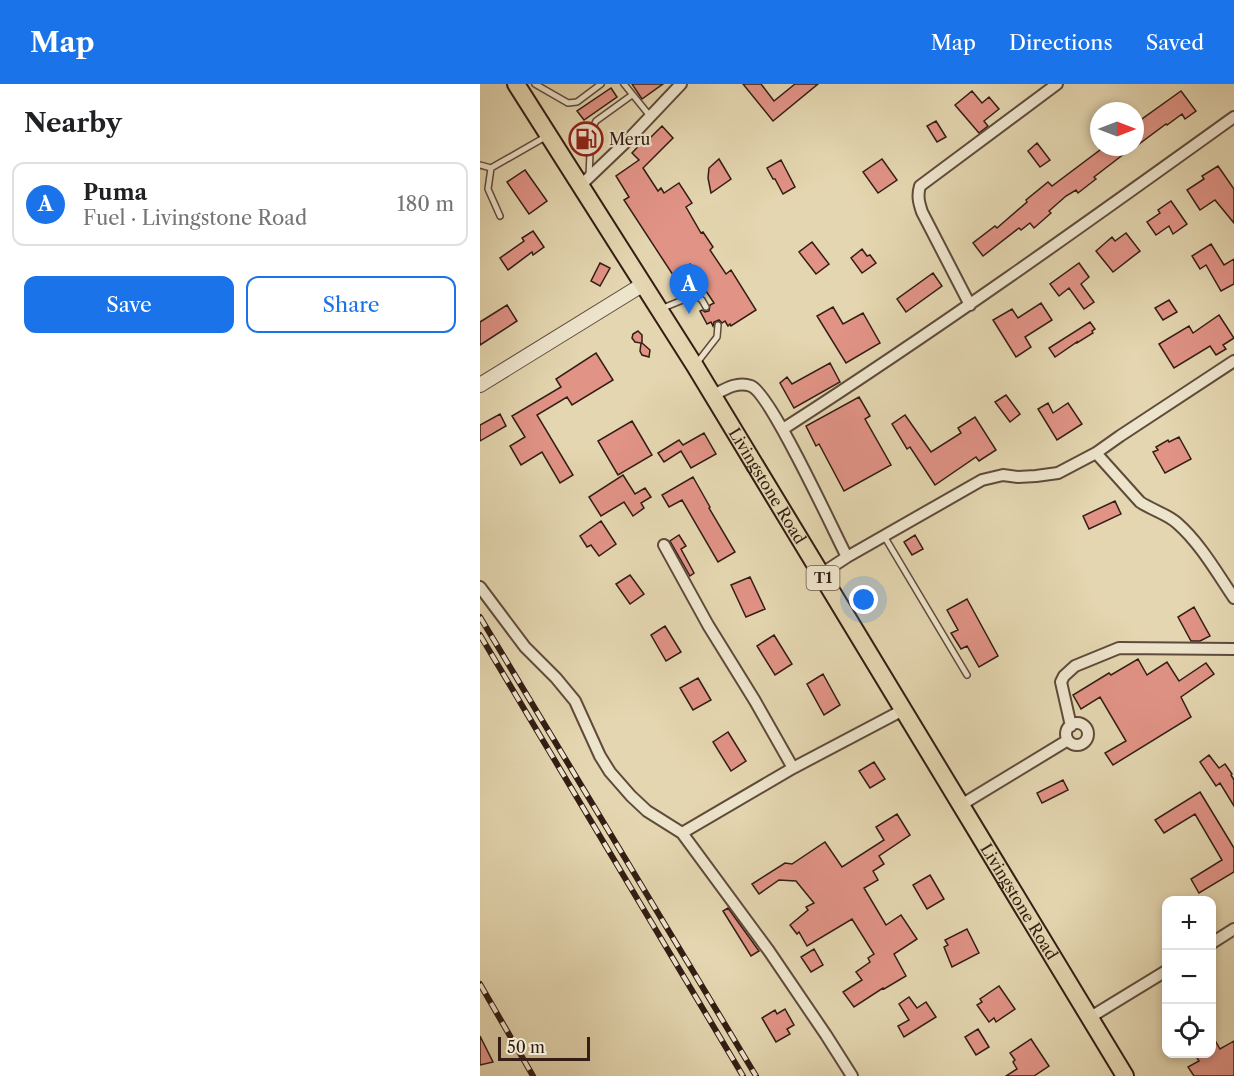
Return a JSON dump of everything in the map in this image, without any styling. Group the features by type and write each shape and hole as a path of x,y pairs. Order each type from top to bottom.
{"highway":[{"name":"Livingstone Road","path":"524,86 548,135 585,182 642,285 695,366 1125,1076"}],"street":[{"path":"585,182 681,84"},
{"path":"970,305 922,212 918,199 920,186 1057,84"},
{"path":"783,429 970,305 1234,117"},
{"path":"480,385 642,285"},
{"path":"821,574 982,480 1003,475 1018,477 1058,472 1096,453 1234,361"},
{"path":"712,396 735,384 752,387 765,400 783,429 847,557"},
{"path":"1096,453 1140,502 1175,521 1184,530 1196,543 1234,598"},
{"path":"664,545 708,625 793,768"},
{"path":"480,587 525,647 575,701 600,756 610,772 647,811 682,834 769,951 852,1076"},
{"path":"1071,726 1061,682 1075,666 1119,648 1234,649"},
{"path":"682,834 793,768 903,710"},
{"path":"1076,723 1086,728 1088,734 1083,744 1078,746 1068,740 1066,732 1071,726 1076,723"},
{"path":"961,805 1068,740"},
{"path":"1216,941 1234,930"},
{"path":"1089,1018 1162,974"}],"lane":[{"path":"524,86 568,103 577,102 601,84"},
{"path":"624,84 650,116"},
{"path":"585,182 591,131 596,121 632,95"},
{"path":"480,165 491,168 548,135"},
{"path":"491,168 488,189 500,216"},
{"path":"658,310 694,295 702,300 706,308"},
{"path":"695,366 717,337 718,325"},
{"path":"884,536 967,675"}],"building":[{"path":"632,84 663,84 642,99"},
{"path":"743,84 761,84 774,101 795,84 818,84 773,121"},
{"path":"611,88 617,97 584,120 577,111"},
{"path":"972,91 982,103 989,97 999,109 984,121 988,126 979,133 955,105"},
{"path":"1181,91 1196,111 1185,119 1182,114 1144,140 1144,118"},
{"path":"936,121 946,137 937,142 927,126"},
{"path":"662,126 673,138 643,168 658,191 661,188 664,193 679,183 692,203 686,207 701,233 703,232 713,247 710,250 726,274 731,270 756,310 731,326 719,320 714,322 713,326 711,322 707,324 700,311 709,311 710,305 714,303 690,264 673,275 624,200 629,197 616,176 639,160 632,153 649,135 651,137"},
{"path":"1037,143 1050,160 1040,167 1028,151"},
{"path":"1092,156 1121,156 1078,193 1076,190 1066,196 1034,228 1030,223 1021,230 1019,228 983,256 973,243 995,226 997,228 1048,182 1052,186"},
{"path":"719,159 731,179 711,193 709,168"},
{"path":"882,159 897,180 878,193 863,172"},
{"path":"781,160 795,187 783,194 767,168"},
{"path":"1218,166 1234,189 1234,223 1215,200 1200,210 1187,190 1204,179 1202,176"},
{"path":"525,170 547,201 529,214 507,182"},
{"path":"1171,201 1187,224 1173,234 1169,226 1156,235 1147,222"},
{"path":"533,231 544,247 533,255 532,252 508,270 500,258 524,241 522,238"},
{"path":"1126,233 1140,251 1113,272 1096,251 1112,237 1115,241"},
{"path":"812,242 829,264 816,274 799,252"},
{"path":"1211,244 1224,265 1234,259 1234,284 1221,291 1206,265 1200,269 1192,256"},
{"path":"862,249 876,263 862,273 851,258"},
{"path":"600,263 610,268 600,286 591,281"},
{"path":"1079,263 1089,277 1081,284 1094,302 1084,309 1069,288 1059,296 1050,284"},
{"path":"933,273 942,286 906,312 897,299"},
{"path":"1169,300 1177,312 1163,320 1155,308"},
{"path":"1041,303 1052,320 1025,337 1031,347 1016,357 993,320 1012,309 1018,318"},
{"path":"507,305 517,321 480,345 480,322"},
{"path":"833,307 843,324 863,313 880,343 846,363 817,316"},
{"path":"1219,315 1234,338 1223,345 1226,349 1216,355 1210,346 1174,368 1159,344 1189,326 1193,333"},
{"path":"1090,322 1095,329 1093,333 1055,357 1049,348"},
{"path":"638,331 642,335 642,343 650,350 649,357 642,355 641,343 635,342 632,338 633,334"},
{"path":"596,353 613,380 572,405 567,397 537,415 573,475 560,483 542,452 521,465 510,446 525,437 512,416 561,387 556,379"},
{"path":"830,363 840,382 794,408 780,383 787,377 792,384"},
{"path":"1006,395 1020,414 1010,422 995,402"},
{"path":"859,397 870,416 865,419 891,465 844,491 819,444 816,446 806,426"},
{"path":"1048,403 1053,413 1068,403 1082,424 1057,440 1038,409"},
{"path":"500,414 506,426 480,441 480,425"},
{"path":"905,415 931,452 961,433 958,428 975,417 996,450 979,461 976,457 935,485 910,447 907,449 892,424"},
{"path":"632,421 652,455 618,475 598,441"},
{"path":"704,433 716,454 691,468 681,451 664,462 658,453 679,440 683,445"},
{"path":"1179,437 1191,459 1165,473 1153,452 1158,450 1156,447 1168,440 1169,442"},
{"path":"623,475 635,494 645,488 651,497 641,503 644,508 633,516 624,502 601,516 589,497"},
{"path":"693,477 735,552 718,562 682,500 669,507 662,495"},
{"path":"1115,501 1121,514 1089,529 1083,516"},
{"path":"601,521 616,544 599,556 591,545 587,547 580,536"},
{"path":"679,535 686,546 681,549 694,573 690,576 670,541"},
{"path":"915,535 923,549 912,555 904,542"},
{"path":"630,575 644,594 630,604 616,584"},
{"path":"750,577 765,609 746,617 731,585"},
{"path":"967,599 998,656 979,667 967,646 961,649 951,633 958,630 947,610"},
{"path":"1194,607 1210,636 1200,641 1191,641 1178,617"},
{"path":"665,626 681,652 666,661 651,635"},
{"path":"774,635 792,664 775,675 757,646"},
{"path":"1138,659 1147,675 1167,662 1179,681 1206,663 1214,674 1181,697 1191,717 1113,765 1105,753 1126,741 1100,697 1081,709 1073,695 1109,673 1111,675"},
{"path":"823,674 840,705 824,715 807,684"},
{"path":"698,678 711,700 693,710 680,688"},
{"path":"728,732 746,761 731,771 713,742"},
{"path":"1209,755 1219,768 1225,764 1232,774 1234,806 1220,783 1216,786 1200,762"},
{"path":"874,762 885,779 870,788 859,771"},
{"path":"1063,780 1068,790 1042,803 1037,793"},
{"path":"1200,792 1234,848 1234,872 1199,893 1191,879 1222,860 1195,814 1164,833 1155,820"},
{"path":"897,814 910,835 879,856 884,864 873,871 878,880 864,888 886,925 901,915 917,939 894,954 906,976 854,1007 843,992 862,980 856,972 870,962 868,958 874,954 852,919 807,946 799,932 797,934 790,925 808,910 806,907 814,903 796,881 779,880 759,894 752,884 785,863 792,864 825,842 842,867 884,840 876,827"},
{"path":"930,875 944,899 927,909 913,885"},
{"path":"728,908 759,951 751,956 723,911"},
{"path":"967,929 979,953 952,967 944,947 948,945 945,940"},
{"path":"814,949 823,965 811,972 801,957"},
{"path":"999,986 1015,1009 996,1022 994,1018 989,1022 977,1005 982,1002 980,999"},
{"path":"909,997 917,1008 926,1002 936,1017 904,1037 898,1026 909,1020 899,1004"},
{"path":"785,1009 794,1025 787,1029 790,1034 776,1042 762,1018 775,1010 777,1014"},
{"path":"978,1029 989,1047 976,1055 965,1037"},
{"path":"480,1036 493,1062 480,1065"},
{"path":"1031,1039 1049,1066 1034,1076 1006,1076 1017,1069 1010,1053"},
{"path":"1234,1041 1234,1076 1194,1076 1188,1067 1199,1061 1197,1058 1216,1058 1216,1042 1220,1049"}],"railway":[{"path":"480,617 756,1076"},
{"path":"480,635 743,1076"},
{"path":"480,984 533,1076"}],"place":[{"name":"Meru","path":"586,139"},
{"name":"Puma","path":"689,314"}]}
